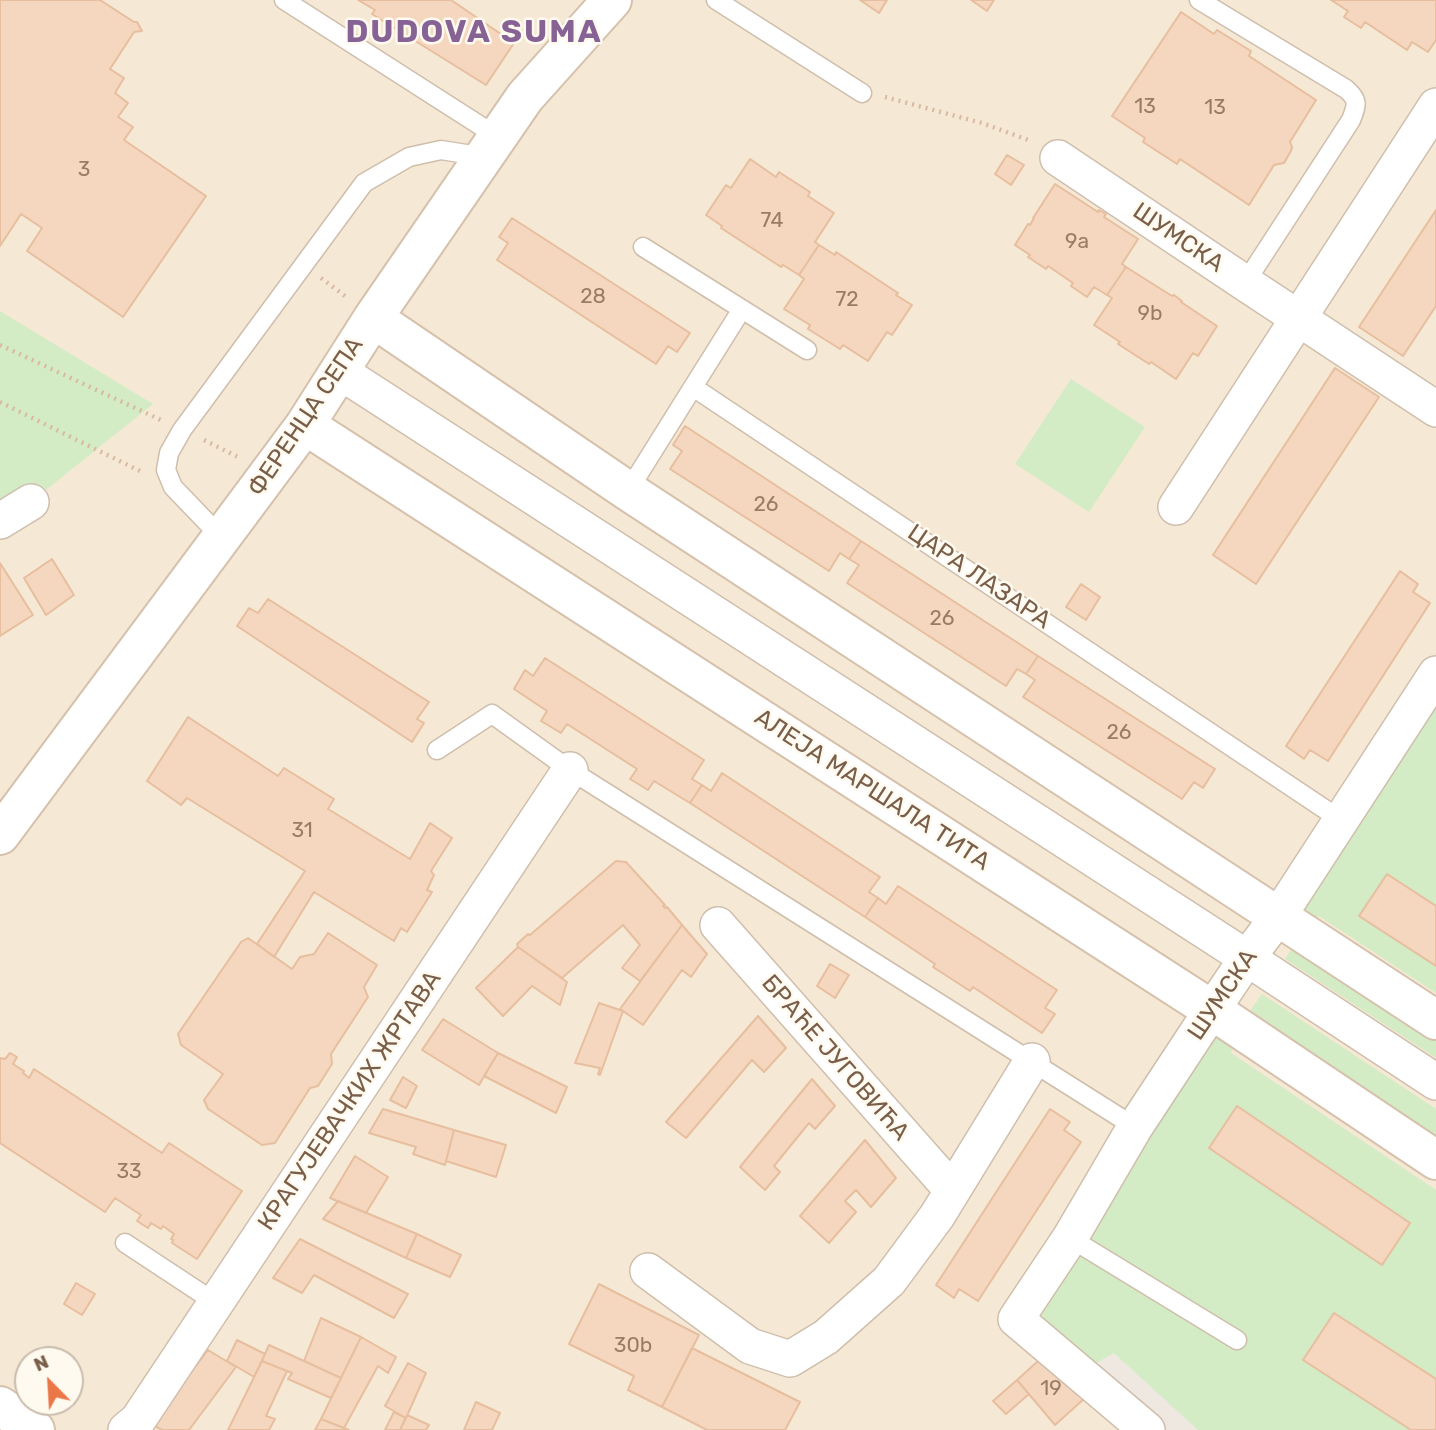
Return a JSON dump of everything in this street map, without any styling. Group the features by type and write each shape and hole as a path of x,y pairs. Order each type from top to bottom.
{"street":[{"name":"ФЕРЕНЦА СЕПА","path":"0,835 305,425 373,318 525,97 612,0"},
{"path":"1176,507 1436,106"},
{"name":"ШУМСКА","path":"1058,158 1436,409"},
{"path":"373,318 628,491 1436,1020"},
{"path":"339,371 1436,1082"},
{"name":"АЛЕЈА МАРШАЛА ТИТА","path":"305,425 1212,1010 1436,1160"},
{"path":"0,521 31,502"},
{"name":"ШУМСКА","path":"1147,1430 1016,1319 1070,1238 1135,1128 1247,958 1278,917 1341,820 1425,716 1436,674"},
{"name":"КРАГУЈЕВАЧКИХ ЖРТАВА","path":"126,1430 138,1420 570,769"},
{"name":"БРАЋЕ ЈУГОВИЋА","path":"718,925 952,1190"},
{"path":"648,1271 750,1346 790,1359 826,1337 888,1281 937,1216 1032,1061"},
{"path":"0,1406 35,1430"}],"lane":[{"path":"284,0 491,147"},
{"path":"716,0 862,93"},
{"path":"1199,0 1346,89 1354,96 1357,107 1245,283"},
{"path":"222,538 173,487 166,470 169,453 182,430 364,183 409,157 441,149 491,147"},
{"path":"643,247 807,350"},
{"path":"628,491 742,309"},
{"name":"ЦАРА ЛАЗАРА","path":"693,387 1341,820"},
{"path":"437,750 492,714 570,769 1135,1128"},
{"path":"1070,1238 1237,1340"},
{"path":"125,1243 216,1303"}],"path":[{"path":"862,93 898,99 982,123 1035,142 1058,158"},
{"path":"304,265 373,318"},
{"path":"0,345 270,472"},
{"path":"0,402 173,487"}],"shaded area":[{"path":"0,0 1436,0 1436,1430 0,1430"},
{"path":"1114,1352 1198,1430 1166,1430 1091,1366"}],"green space":[{"path":"0,311 153,404 31,502 0,521"},
{"path":"1071,379 1145,427 1089,512 1015,464"},
{"path":"1436,693 1436,993 1319,916 1304,925 1292,916"},
{"path":"1298,939 1436,1029 1436,1058 1285,959"},
{"path":"1262,994 1436,1109 1436,1146 1245,1018"},
{"path":"1215,1021 1237,1034 1231,1053 1436,1190 1436,1430 1198,1430 1114,1353 1091,1366 1026,1316"}],"building":[{"path":"0,0 100,0 137,22 142,31 134,32 110,69 124,78 115,93 128,103 118,117 133,127 124,140 206,196 123,317 27,251 42,228 21,214 0,246"},
{"path":"358,0 451,0 514,43 486,85 372,14 375,10"},
{"path":"860,0 887,0 879,13"},
{"path":"971,0 994,0 987,11"},
{"path":"1331,0 1436,0 1436,40 1428,52 1412,42 1407,50 1365,22 1361,28 1344,17 1348,11"},
{"path":"1181,12 1214,34 1217,30 1251,51 1249,56 1316,100 1290,142 1291,151 1284,163 1274,165 1249,205 1180,159 1177,164 1143,142 1145,138 1112,116"},
{"path":"1007,155 1024,165 1011,185 995,174"},
{"path":"750,159 776,177 779,172 810,192 808,196 834,213 815,242 819,245 799,275 783,265 781,267 721,228 722,226 706,215 726,185 731,188"},
{"path":"1055,184 1098,212 1099,210 1106,214 1104,217 1138,239 1122,264 1126,267 1107,295 1094,287 1087,297 1071,286 1073,283 1048,266 1046,269 1015,245"},
{"path":"1436,210 1436,306 1403,356 1359,327"},
{"path":"512,218 690,333 677,352 668,346 656,364 497,260 508,243 499,237"},
{"path":"819,245 835,255 836,252 912,305 892,335 887,332 868,361 843,345 840,349 808,329 810,325 784,309 804,279 799,275"},
{"path":"1126,267 1174,295 1217,326 1198,356 1193,353 1176,379 1118,344 1120,342 1094,325 1112,298 1107,295"},
{"path":"1335,368 1379,397 1256,584 1213,555"},
{"path":"685,426 861,541 849,559 840,553 829,571 670,469 682,451 673,445"},
{"path":"861,541 1038,656 1026,674 1017,669 1006,686 847,583 859,565 849,559"},
{"path":"52,559 74,595 46,615 24,578"},
{"path":"0,563 33,615 0,636"},
{"path":"1400,571 1418,584 1413,592 1430,603 1328,761 1310,750 1304,759 1286,746"},
{"path":"1081,584 1100,597 1086,620 1066,607"},
{"path":"268,599 429,702 417,719 424,723 412,742 237,626 249,608 258,613"},
{"path":"1038,656 1215,769 1203,788 1194,782 1182,799 1023,697 1035,680 1026,674"},
{"path":"545,658 704,760 692,779 702,785 690,803 654,781 648,790 630,779 637,769 567,724 561,733 541,721 547,711 514,689 525,670 533,676"},
{"path":"188,717 278,776 284,768 334,799 328,809 410,859 430,823 452,838 431,871 434,875 427,890 432,892 407,932 401,928 394,941 314,892 274,957 257,944 305,871 187,798 181,805 147,781"},
{"path":"722,773 880,877 869,892 878,898 865,917 690,803 702,785 711,791"},
{"path":"616,861 626,862 682,925 640,981 622,968 640,945 623,925 562,978 518,947 517,944 528,934"},
{"path":"1387,874 1436,906 1436,966 1359,916"},
{"path":"898,886 1057,990 1045,1008 1055,1014 1042,1033 973,987 970,991 933,967 935,964 865,917 878,898 886,904"},
{"path":"682,925 707,954 691,977 682,970 643,1025 620,1009"},
{"path":"328,933 377,965 364,987 368,997 331,1054 332,1064 318,1086 310,1088 275,1143 262,1145 208,1109 204,1100 223,1074 181,1045 178,1034 241,942 248,938 292,969 300,957 314,954"},
{"path":"518,947 567,982 560,1005 532,986 503,1016 476,988"},
{"path":"830,964 849,975 835,998 817,986"},
{"path":"599,1003 623,1011 600,1075 600,1068 575,1063"},
{"path":"758,1016 786,1048 764,1072 752,1060 686,1138 666,1122"},
{"path":"443,1019 498,1053 479,1085 422,1050"},
{"path":"10,1053 17,1057 13,1064 29,1078 34,1069 162,1153 169,1143 242,1191 197,1259 172,1243 174,1234 163,1226 161,1229 151,1223 148,1228 137,1221 141,1215 115,1198 105,1212 0,1143 0,1058 5,1059"},
{"path":"498,1053 567,1087 556,1113 484,1076"},
{"path":"403,1077 417,1086 406,1108 390,1100"},
{"path":"812,1079 835,1106 815,1129 809,1123 774,1166 780,1172 765,1190 740,1167"},
{"path":"1237,1106 1410,1223 1382,1265 1209,1148"},
{"path":"383,1109 454,1130 445,1165 413,1154 416,1147 369,1133"},
{"path":"1050,1109 1070,1122 1064,1130 1081,1142 978,1301 959,1289 954,1298 936,1285"},
{"path":"454,1130 506,1145 496,1177 446,1161"},
{"path":"865,1140 896,1178 871,1207 856,1190 845,1201 856,1212 829,1243 800,1216"},
{"path":"355,1156 388,1177 366,1213 330,1198"},
{"path":"338,1201 417,1234 406,1258 323,1219"},
{"path":"417,1234 461,1255 450,1277 406,1258"},
{"path":"300,1239 408,1294 394,1318 314,1275 302,1293 273,1278"},
{"path":"76,1283 95,1294 82,1315 64,1304"},
{"path":"599,1284 699,1335 662,1407 628,1390 634,1376 569,1344"},
{"path":"1334,1313 1436,1379 1436,1430 1411,1430 1303,1360"},
{"path":"321,1318 361,1337 341,1378 304,1361"},
{"path":"361,1337 396,1357 388,1373 378,1366 344,1428 321,1419"},
{"path":"237,1340 265,1354 254,1377 227,1361"},
{"path":"269,1345 341,1378 331,1398 288,1379 292,1373 262,1361"},
{"path":"692,1348 800,1402 785,1430 707,1430 662,1407"},
{"path":"208,1350 236,1367 189,1430 162,1430 151,1424"},
{"path":"1046,1354 1085,1398 1055,1425 1017,1380"},
{"path":"262,1361 287,1371 266,1416 275,1419 269,1430 228,1430"},
{"path":"408,1363 426,1373 406,1418 385,1406"},
{"path":"1017,1380 1029,1394 1006,1414 993,1401"},
{"path":"476,1402 500,1413 492,1430 464,1430"},
{"path":"394,1412 406,1418 400,1430 385,1430"},
{"path":"407,1415 429,1425 426,1430 400,1430"},
{"path":"321,1419 344,1428 349,1430 315,1430"}],"district":[{"name":"DUDOVA SUMA","path":"474,33"}]}
